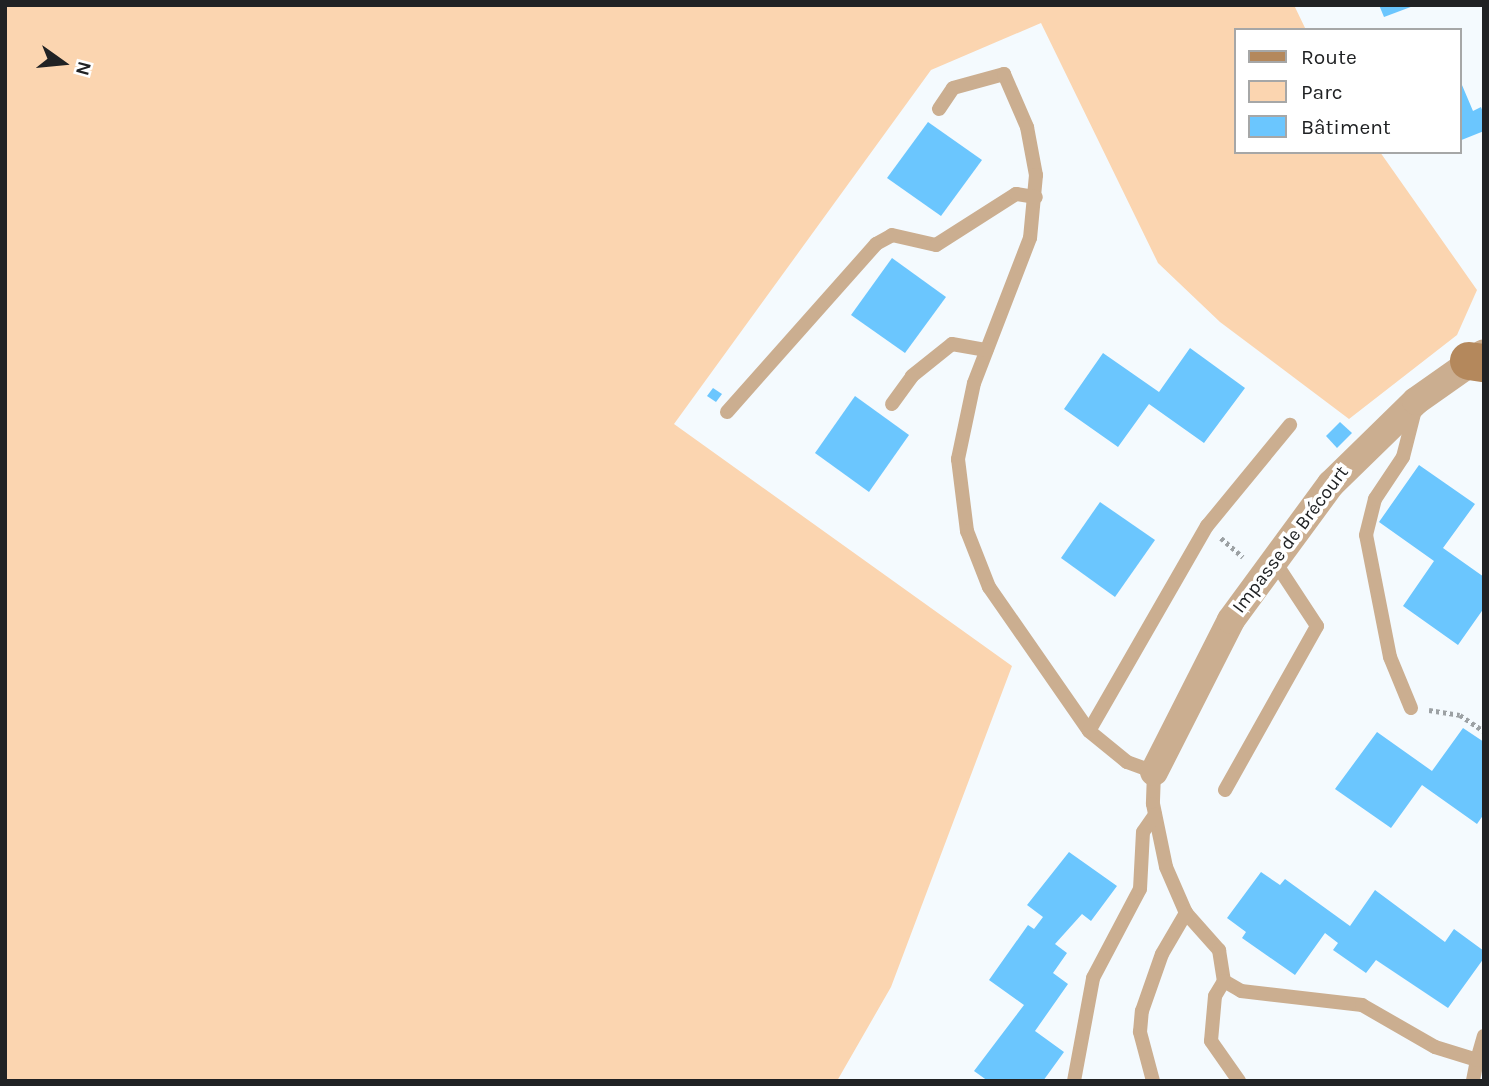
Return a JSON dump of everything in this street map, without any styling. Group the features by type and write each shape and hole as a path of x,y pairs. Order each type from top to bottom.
{"street":[{"name":"Impasse de Brécourt","path":"1154,772 1201,670 1267,566 1351,461 1416,401 1479,359"}],"lane":[{"path":"939,109 953,88 1004,74 1027,127 1036,197 1030,238 986,350 958,459 967,531 989,587 1089,730 1127,762 1154,772 1155,815 1166,867 1186,913 1208,932 1224,981 1251,993 1362,1006 1435,1047 1477,1059"},
{"path":"727,411 876,244 892,235 936,245 1016,194 1036,197"},
{"path":"892,404 912,376 953,344 986,350"},
{"path":"1411,708 1390,657 1366,535 1375,499 1412,433 1416,401"},
{"path":"1089,730 1207,526 1290,425"},
{"path":"1225,790 1317,626 1267,566"},
{"path":"1074,1081 1083,1074 1093,978 1140,889 1143,832 1155,815"},
{"path":"1153,1081 1140,1032 1142,1011 1162,954 1186,913"},
{"path":"1224,981 1215,996 1211,1041 1220,1062 1239,1081"},
{"path":"1473,1081 1484,1036"}],"path":[{"path":"1207,526 1267,566"},
{"path":"1411,708 1460,715 1484,732"}],"green space":[{"path":"5,5 1294,5 1305,28 1234,28 1234,154 1381,154 1477,290 1457,335 1349,419 1220,322 1158,263 1041,23 931,70 674,424 1012,666 891,987 837,1081 5,1081"}],"building":[{"path":"1379,5 1416,5 1384,17"},
{"path":"1461,83 1473,111 1481,107 1484,131 1461,140"},
{"path":"928,122 982,160 941,216 887,178"},
{"path":"892,258 946,297 905,353 851,315"},
{"path":"1190,348 1245,388 1204,443 1149,404 1118,447 1064,409 1103,353 1159,392"},
{"path":"713,388 722,394 716,402 707,396"},
{"path":"855,396 909,435 869,492 815,453"},
{"path":"1340,422 1352,433 1337,448 1326,436"},
{"path":"1419,465 1475,504 1443,548 1484,577 1484,608 1458,645 1403,606 1434,561 1379,522"},
{"path":"1100,502 1155,540 1115,597 1061,558"},
{"path":"1463,728 1484,742 1484,814 1477,824 1422,785 1391,828 1335,789 1377,732 1432,771"},
{"path":"1069,852 1117,886 1091,921 1082,914 1055,944 1067,953 1053,973 1068,984 1035,1031 1064,1052 1043,1081 988,1081 974,1071 1024,1005 989,980 1028,925 1034,929 1043,917 1027,905"},
{"path":"1261,872 1280,885 1285,879 1350,926 1375,890 1445,942 1454,929 1484,951 1484,958 1448,1008 1376,960 1366,973 1333,950 1338,943 1325,933 1295,975 1242,938 1246,932 1227,918"}]}
